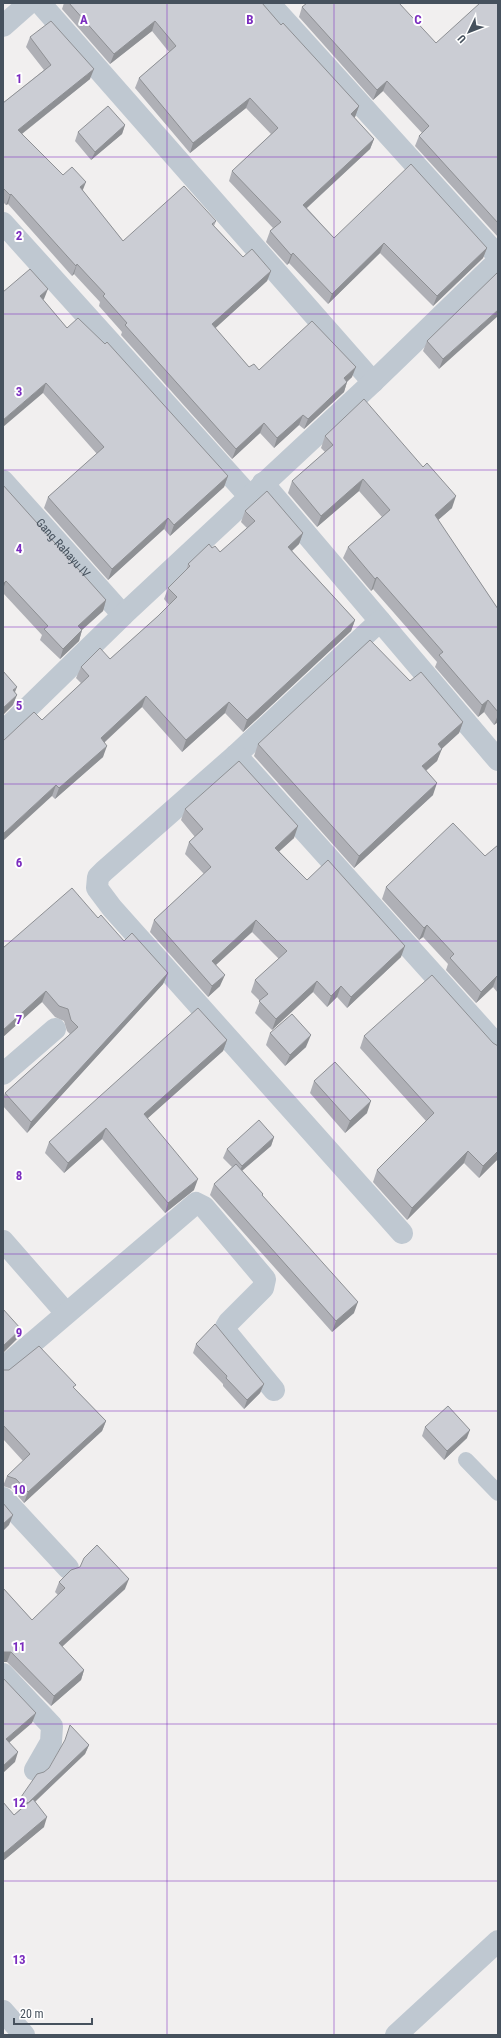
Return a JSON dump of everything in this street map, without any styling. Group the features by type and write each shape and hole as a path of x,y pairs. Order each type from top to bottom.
{"street":[{"path":"3,26 29,3"},
{"path":"40,3 373,382"},
{"path":"269,3 498,256"},
{"path":"3,223 380,621 498,760"},
{"path":"3,732 123,615 373,382 498,261"},
{"name":"Gang Rahayu IV","path":"3,481 123,615"},
{"path":"380,621 236,754 104,871 98,877 97,888 112,908 402,1233"},
{"path":"236,754 498,1046"},
{"path":"3,1074 55,1029"},
{"path":"3,1368 193,1204 199,1204 204,1207 265,1280 263,1288 229,1322 226,1327 227,1333 274,1390"},
{"path":"3,1241 66,1313"},
{"path":"3,1498 68,1568"},
{"path":"3,1674 52,1726 52,1742 35,1770"},
{"path":"396,2035 498,1941"},
{"path":"3,2011 24,2035"}],"lane":[{"path":"466,1460 498,1493"}],"building":[{"path":"69,3 262,3 281,25 283,23 359,106 351,114 374,139 303,205 334,238 411,164 487,248 437,296 384,243 332,294 293,253 291,255 270,231 281,222 232,171 278,128 250,98 193,143 139,78 176,46 155,21 114,54"},
{"path":"307,3 399,3 436,43 480,3 498,3 498,223 419,136 429,126 387,81 377,90 302,7"},
{"path":"51,21 94,69 18,130 63,175 72,167 86,182 80,187 123,241 184,186 216,221 212,224 243,257 252,249 271,271 212,324 249,367 254,364 259,370 312,321 356,367 344,378 347,382 308,419 303,415 277,438 264,423 236,449 125,325 127,323 103,296 105,294 77,264 76,266 11,194 10,195 3,188 3,103 51,65 30,37"},
{"path":"108,106 125,125 95,152 78,132"},
{"path":"30,269 48,289 40,296 67,328 78,318 105,344 107,342 228,476 174,525 168,518 112,569 48,497 104,447 46,383 3,420 3,292"},
{"path":"498,272 498,310 443,359 427,341"},
{"path":"364,399 423,467 427,463 456,496 435,515 498,609 498,712 488,700 482,705 439,655 443,652 377,577 375,579 348,547 390,510 363,479 321,516 292,481 333,445 325,436"},
{"path":"3,485 106,600 78,626 82,630 63,649 44,629 48,626 6,581 3,584"},
{"path":"267,491 303,533 288,547 355,620 247,720 229,702 186,740 146,696 101,738 107,746 59,788 56,785 3,834 3,741 34,712 42,720 89,676 81,667 100,648 110,659 158,616 177,597 168,588 190,566 188,564 209,544 212,548 215,546 220,552 255,521 245,511"},
{"path":"370,640 410,681 421,672 463,722 438,744 442,749 422,766 437,783 359,856 258,744"},
{"path":"3,671 17,687 13,690 17,695 3,708"},
{"path":"239,761 298,826 275,848 307,880 328,860 405,946 351,997 341,986 331,996 317,981 276,1019 259,1001 268,994 255,980 287,951 256,920 212,961 225,975 212,986 154,920 211,867 189,842 203,829 185,809"},
{"path":"453,823 485,856 498,845 498,976 481,992 450,958 454,954 427,925 424,928 386,887"},
{"path":"72,888 98,918 101,915 124,941 132,933 168,973 31,1122 5,1093 78,1027 71,1020 68,1009 59,1006 46,991 3,1030 3,948"},
{"path":"432,975 493,1043 498,1046 498,1151 483,1166 468,1151 412,1208 377,1170 434,1113 364,1036"},
{"path":"198,1008 227,1040 144,1114 198,1179 168,1203 106,1128 68,1163 49,1142"},
{"path":"292,1014 311,1035 290,1055 270,1033"},
{"path":"335,1062 371,1101 350,1121 314,1081"},
{"path":"259,1120 274,1137 242,1166 227,1149"},
{"path":"236,1164 358,1302 336,1321 214,1184"},
{"path":"3,1309 21,1329 3,1346"},
{"path":"215,1324 264,1384 247,1400 226,1378 227,1376 196,1344"},
{"path":"39,1346 76,1385 73,1387 106,1421 28,1492 16,1479 7,1476 30,1454 3,1425 3,1370 9,1370"},
{"path":"448,1406 470,1430 447,1451 425,1427"},
{"path":"3,1503 13,1515 3,1524"},
{"path":"97,1545 129,1579 59,1643 84,1670 54,1696 11,1652 3,1652 3,1588 32,1620 65,1588 59,1582 71,1570 80,1567 84,1558"},
{"path":"3,1678 36,1713 6,1739 18,1752 3,1766"},
{"path":"70,1725 89,1745 28,1803 21,1797 37,1774 44,1772 49,1768 65,1740"},
{"path":"33,1799 47,1817 3,1854 3,1802 14,1815"}]}
